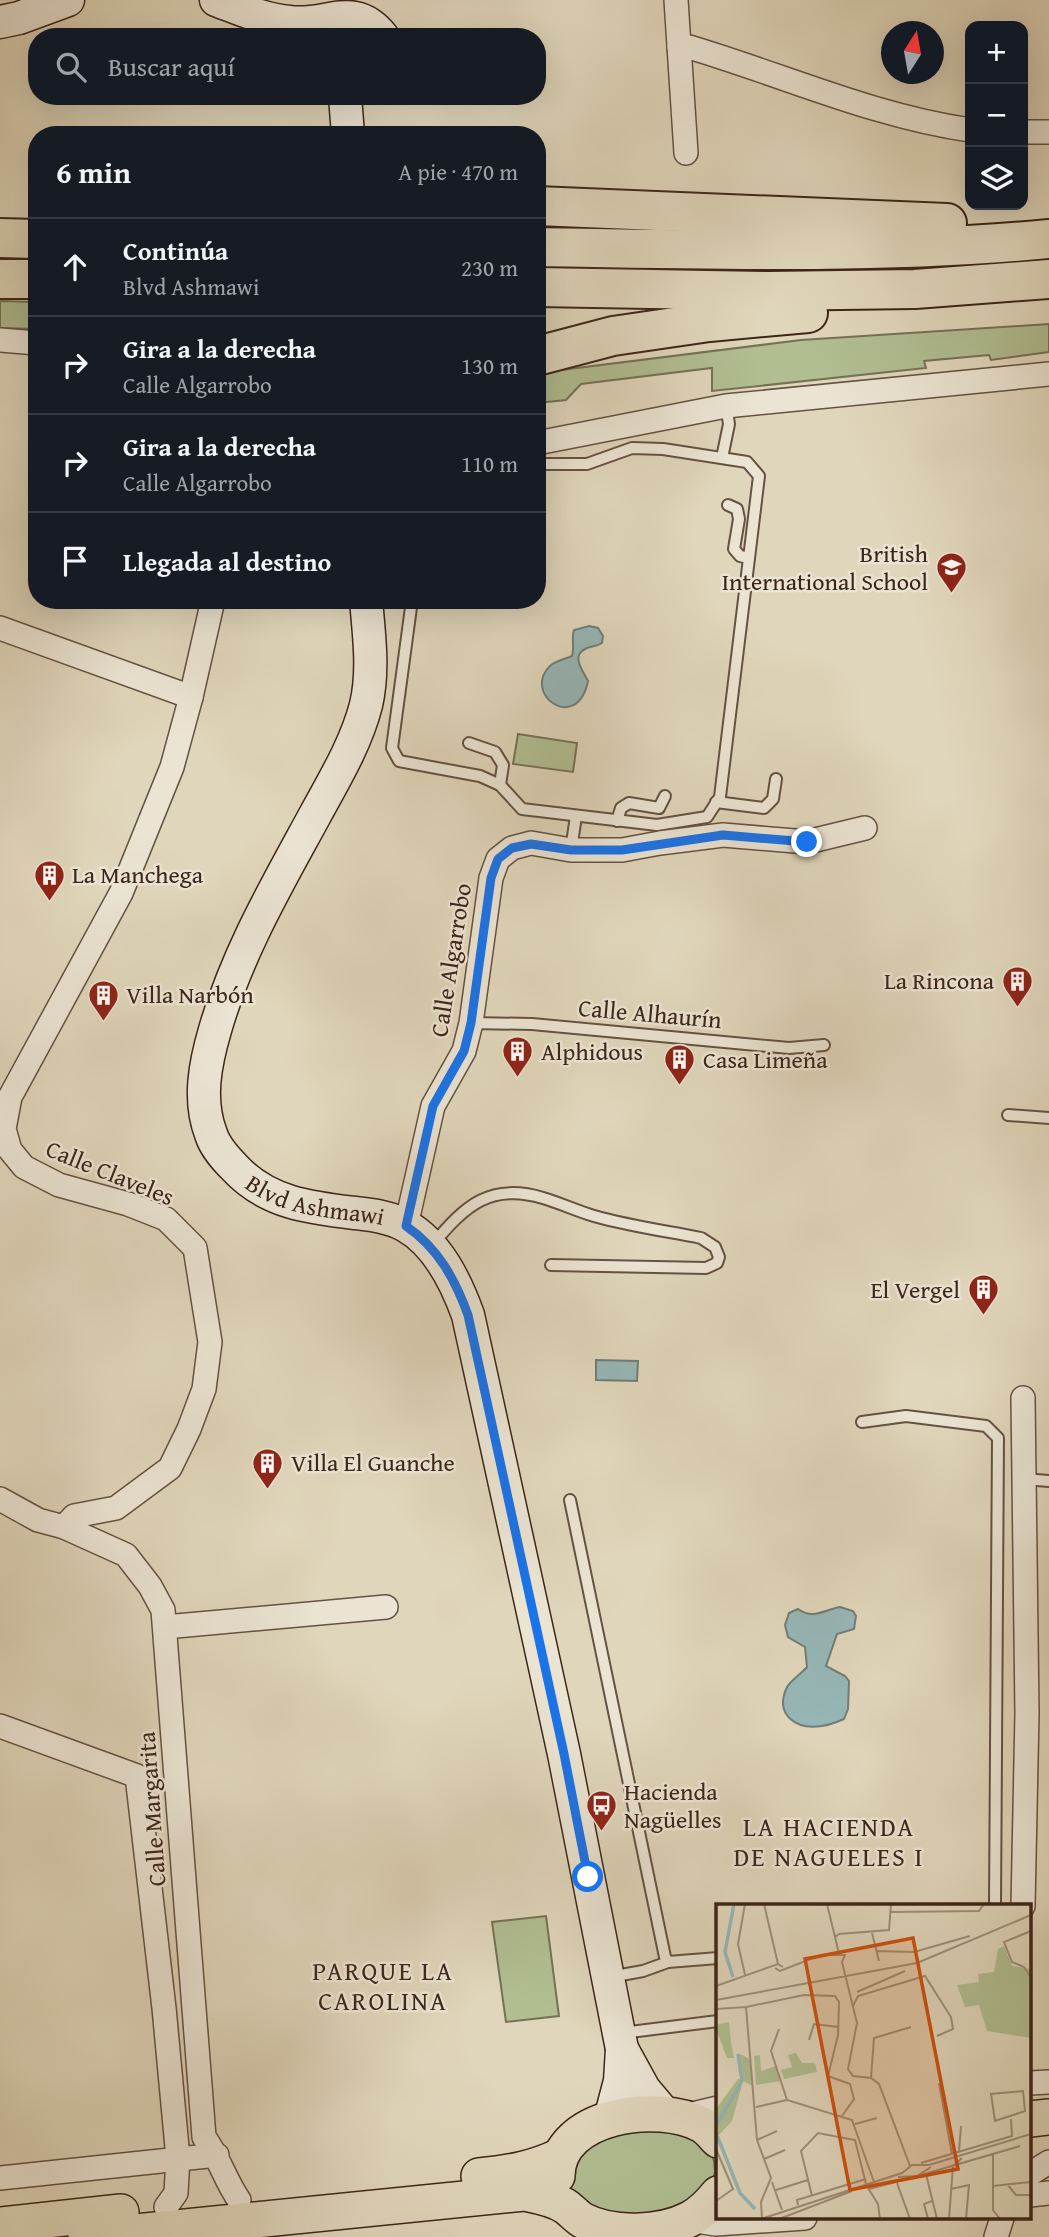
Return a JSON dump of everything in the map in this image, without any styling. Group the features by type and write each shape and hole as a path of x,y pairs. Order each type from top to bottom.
{"highway":[{"path":"546,206 966,224 1044,240"},
{"path":"0,238 28,239"},
{"path":"546,247 763,251 1044,240"},
{"path":"0,279 28,279"},
{"path":"546,287 769,291 915,289 1049,279"},
{"path":"546,354 613,336 709,322 842,310 915,289"}],"main road":[{"path":"565,2206 557,2185 556,2172 560,2156 569,2140 589,2127 610,2119 673,2116 716,2129"},
{"path":"0,2225 171,2224 239,2200 516,2173 560,2156"},
{"path":"86,2237 171,2224 524,2193 545,2196 565,2206 601,2233 655,2229 689,2220 716,2196"}],"street":[{"path":"0,22 68,0"},
{"path":"676,0 686,153"},
{"path":"229,5 291,23 351,13 364,17 377,28"},
{"path":"229,5 263,28"},
{"path":"679,47 689,47 755,66 825,93 892,114 965,129"},
{"path":"346,105 347,126"},
{"path":"1028,132 1049,132"},
{"path":"0,341 28,343"},
{"path":"546,441 726,406 1049,374"},
{"name":"Calle Claveles","path":"64,1527 74,1516 116,1508 170,1468 190,1429 204,1389 210,1342 195,1248 166,1219 128,1204 59,1185 24,1167 10,1150 4,1129 9,1097 121,893 172,767 211,609"},
{"name":"Blvd Ashmawi","path":"367,609 371,660 369,688 360,725 340,769 261,915 232,976 210,1047 204,1079 204,1098 210,1133 216,1146 241,1175 257,1187 295,1204 376,1216 406,1226 431,1246 449,1272 468,1315 561,1741 621,2041 620,2081 610,2119"},
{"path":"0,628 191,697"},
{"name":"Calle Algarrobo","path":"406,1226 433,1106 464,1051 471,1023 491,878 498,859 512,848 531,844 571,850 622,850 723,835 807,842 865,828"},
{"path":"1023,1398 1027,1713 1023,1904"},
{"name":"Calle Margarita","path":"0,1499 38,1520 64,1527 126,1555 150,1586 163,1610 204,2137 217,2155 239,2200"},
{"path":"112,1548 116,1532 116,1508"},
{"path":"165,1627 386,1607"},
{"path":"0,1726 137,1776 178,2158 171,2224"},
{"name":"Blvd Ashmawi","path":"621,2041 644,2089 673,2116"},
{"path":"0,2178 217,2155"},
{"path":"1032,2173 1049,2162"},
{"path":"689,2220 735,2230 793,2220"},
{"path":"996,2237 1001,2220"}],"lane":[{"path":"722,458 729,424 726,406"},
{"path":"411,609 392,748 399,761 480,776 500,785 522,808 657,825 707,817 720,797 759,476 747,462 663,449 632,448 587,464 546,464"},
{"path":"728,506 737,509 739,519 734,550 740,556 749,558"},
{"path":"469,743 495,752 503,765 500,785"},
{"path":"716,802 764,808 772,799 776,779"},
{"path":"617,821 621,808 629,803 659,808 664,796"},
{"path":"571,850 576,816"},
{"name":"Calle Alhaurín","path":"471,1023 532,1024 789,1048 824,1045"},
{"path":"1008,1115 1049,1118"},
{"path":"431,1246 457,1216 483,1199 505,1192 541,1197 594,1216 701,1238 715,1247 719,1257 717,1263 706,1268 551,1265"},
{"path":"862,1422 906,1416 986,1426 998,1438 995,1904"},
{"path":"1024,1479 1049,1481"},
{"path":"570,1500 668,1962"},
{"path":"608,1977 643,1971 668,1962 716,1958"},
{"path":"621,2041 716,2021"}],"green space":[{"path":"0,301 28,302 28,329 0,328"},
{"path":"1049,324 1049,352 991,360 989,355 924,361 926,368 712,391 712,368 581,384 566,400 546,402 546,372 801,340"},
{"path":"518,734 577,743 573,772 513,764"},
{"path":"546,1916 559,2016 506,2022 492,1922"},
{"path":"634,2129 681,2133 703,2143 714,2161 712,2183 684,2206 635,2218 594,2209 575,2196 570,2186 571,2164 590,2144"}],"water":[{"path":"589,626 598,628 603,636 602,643 585,649 579,656 579,664 588,681 582,697 573,705 563,707 554,704 546,697 542,687 543,676 551,665 572,656 574,630"},
{"path":"596,1360 638,1361 637,1381 596,1380"},
{"path":"840,1607 853,1611 856,1616 854,1629 837,1634 826,1666 849,1681 848,1709 844,1719 822,1726 804,1726 790,1718 783,1705 787,1687 807,1667 805,1647 788,1637 785,1625 789,1613 798,1609 814,1614"}],"place":[{"name":"British International School","path":"951,595"},
{"name":"La Manchega","path":"49,902"},
{"name":"La Rincona","path":"1017,1008"},
{"name":"Villa Narbón","path":"103,1022"},
{"name":"Alphidous","path":"518,1079"},
{"name":"Casa Limeña","path":"680,1087"},
{"name":"El Vergel","path":"983,1317"},
{"name":"Villa El Guanche","path":"268,1490"},
{"name":"Hacienda Nagüelles","path":"601,1833"}],"district":[{"name":"LA HACIENDA DE NAGUELES I","path":"829,1842"},
{"name":"PARQUE LA CAROLINA","path":"383,1986"}],"route":[{"path":"588,1877 564,1754 468,1315 445,1265 431,1246 406,1226 433,1106 464,1051 471,1023 491,878 498,859 512,848 531,844 571,850 622,850 723,835 807,842"}]}
